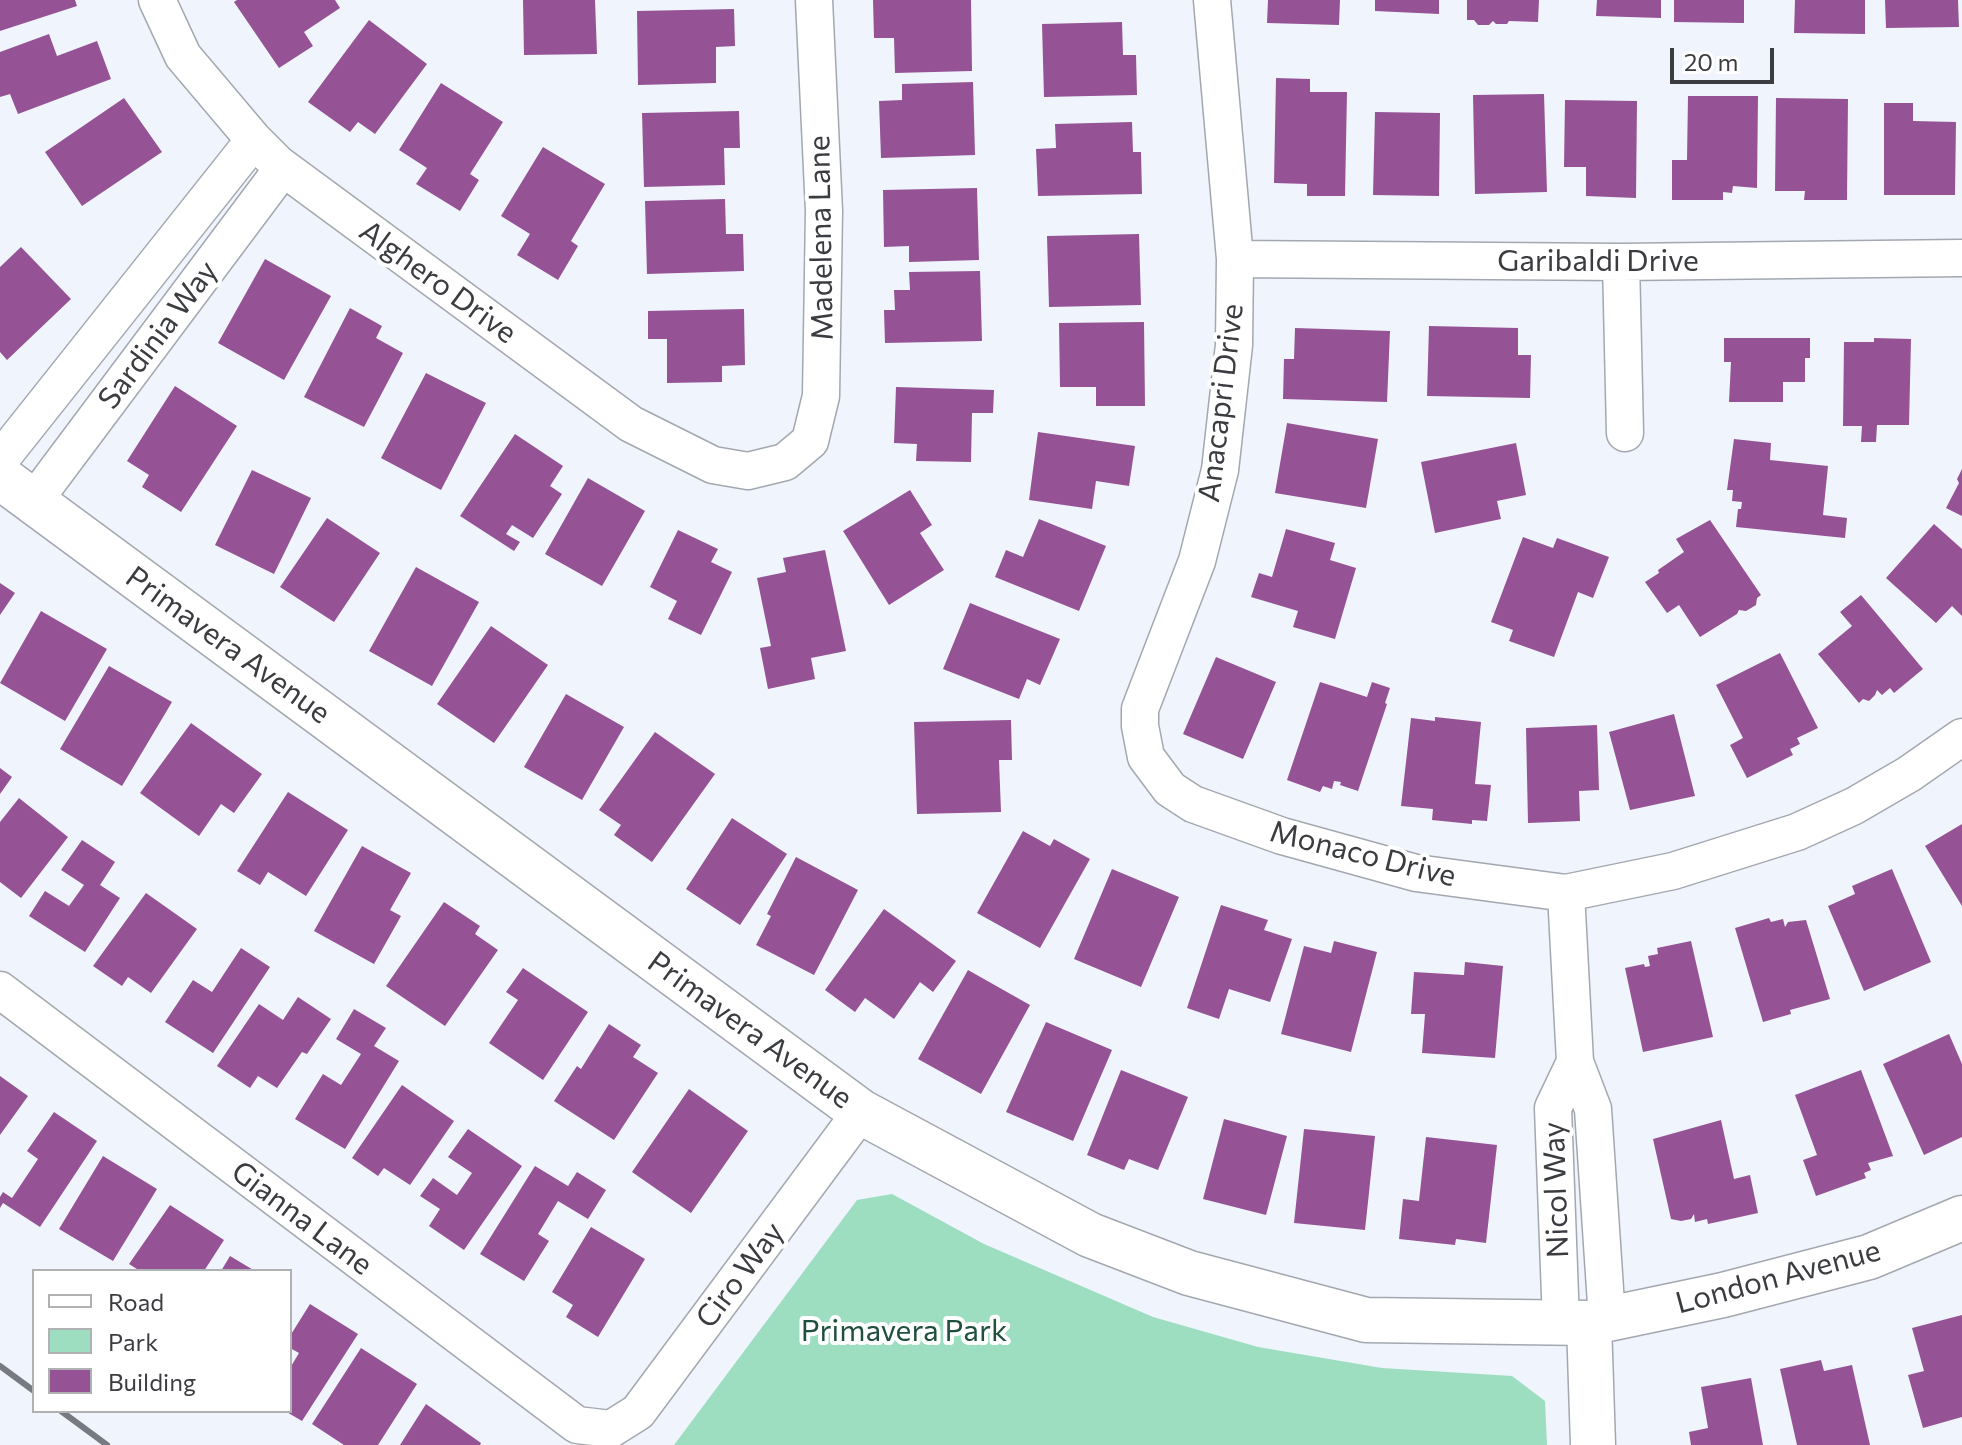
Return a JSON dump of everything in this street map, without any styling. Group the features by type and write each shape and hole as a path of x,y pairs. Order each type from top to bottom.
{"street":[{"name":"Alghero Drive","path":"157,0 183,56 254,140 283,168 631,424 713,465 748,471 785,462"},
{"name":"Madelena Lane","path":"785,462 810,441 821,396 824,211 814,0"},
{"name":"Anacapri Drive","path":"1161,655 1197,561 1220,470 1234,345 1235,259 1212,0"},
{"name":"Sardinia Way","path":"12,482 254,140"},
{"name":"Sardinia Way","path":"12,482 283,168"},
{"name":"Garibaldi Drive","path":"1235,259 1621,262 1962,258"},
{"path":"1621,262 1625,433"},
{"name":"Primavera Avenue","path":"12,482 861,1112 1090,1235 1189,1273 1366,1320 1586,1321"},
{"name":"Monaco Drive","path":"1161,655 1140,709 1146,757 1170,789 1193,804 1282,836 1416,873 1566,893 1673,871 1797,832 1854,806 1909,774 1962,737"},
{"name":"Nicol Way","path":"1566,893 1575,1062 1593,1109 1586,1321 1593,1445"},
{"name":"Gianna Lane","path":"0,990 577,1425 611,1429"},
{"name":"Ciro Way","path":"611,1429 638,1412 861,1112"},
{"name":"London Avenue","path":"1586,1321 1723,1295 1869,1257 1962,1218"}],"green space":[{"name":"Primavera Park","path":"892,1194 984,1244 1153,1317 1258,1347 1382,1368 1512,1376 1545,1401 1547,1445 674,1445 857,1200"}],"building":[{"path":"0,0 75,0 77,6 0,31"},
{"path":"335,0 340,8 304,32 313,46 279,68 234,2"},
{"path":"523,0 595,0 597,54 524,55"},
{"path":"873,0 971,0 972,71 895,73 894,38 874,38"},
{"path":"1268,0 1340,0 1339,25 1267,23"},
{"path":"1375,0 1439,0 1439,14 1375,11"},
{"path":"1467,0 1539,0 1538,22 1496,24 1493,21 1489,25 1478,25 1474,20 1467,20"},
{"path":"1597,0 1661,0 1661,18 1596,16"},
{"path":"1674,0 1744,0 1744,23 1674,22"},
{"path":"1795,0 1865,0 1865,34 1794,33"},
{"path":"1885,0 1958,0 1959,27 1886,28"},
{"path":"734,9 735,46 716,47 716,83 638,85 637,11"},
{"path":"369,20 427,64 375,134 358,122 350,132 308,102"},
{"path":"1122,22 1123,55 1136,55 1137,95 1044,97 1042,24"},
{"path":"49,34 57,56 97,41 111,79 18,114 10,94 0,97 0,52"},
{"path":"1276,78 1310,79 1310,92 1347,92 1345,196 1307,196 1307,184 1274,183"},
{"path":"973,82 975,155 881,158 879,101 902,100 902,84"},
{"path":"441,83 503,122 470,174 479,180 460,211 416,184 427,168 399,150"},
{"path":"1544,94 1547,192 1475,194 1473,95"},
{"path":"1688,96 1758,96 1757,188 1733,186 1732,193 1723,192 1723,200 1672,200 1672,160 1687,160"},
{"path":"124,98 162,152 82,206 45,152"},
{"path":"1776,98 1848,99 1847,200 1804,200 1805,191 1775,191"},
{"path":"1565,100 1637,101 1636,198 1586,196 1586,167 1564,167"},
{"path":"1884,103 1913,103 1913,121 1956,122 1955,195 1884,195"},
{"path":"739,111 740,148 724,148 725,185 644,187 642,113"},
{"path":"1375,112 1440,113 1439,196 1373,195"},
{"path":"1132,122 1133,152 1141,152 1142,194 1038,196 1036,149 1056,148 1055,124"},
{"path":"543,147 605,184 571,241 578,246 558,280 517,255 530,234 501,216"},
{"path":"977,188 979,260 909,262 909,246 884,247 883,190"},
{"path":"725,199 726,234 743,234 744,271 647,274 645,201"},
{"path":"1139,234 1141,305 1049,307 1047,236"},
{"path":"21,247 71,299 7,360 0,352 0,267"},
{"path":"265,259 331,296 284,380 218,343"},
{"path":"980,271 982,341 885,343 884,310 895,310 894,290 910,290 909,272"},
{"path":"350,308 382,326 376,338 403,353 364,427 304,397"},
{"path":"744,309 745,365 722,366 722,382 667,383 667,339 648,339 648,311"},
{"path":"1144,322 1145,406 1096,406 1096,387 1060,387 1059,323"},
{"path":"1429,326 1518,328 1518,355 1531,355 1530,398 1427,396"},
{"path":"1295,328 1390,331 1387,402 1283,399 1284,359 1294,359"},
{"path":"1724,338 1810,338 1810,358 1805,358 1805,382 1783,382 1783,402 1729,402 1731,362 1724,362"},
{"path":"1874,338 1911,339 1909,425 1877,425 1876,442 1861,442 1862,426 1843,426 1844,342 1874,342"},
{"path":"426,373 486,403 441,490 381,458"},
{"path":"175,386 237,426 181,512 142,487 149,475 127,461"},
{"path":"896,387 994,390 993,413 972,413 971,462 916,461 917,444 894,443"},
{"path":"1287,423 1378,439 1366,508 1275,493"},
{"path":"1038,432 1135,446 1129,486 1096,481 1092,509 1029,500"},
{"path":"515,434 563,466 550,486 562,494 533,538 512,525 506,534 520,542 514,551 460,516"},
{"path":"1734,439 1771,443 1770,460 1828,466 1823,515 1847,518 1845,538 1736,527 1742,502 1732,501 1733,490 1727,490"},
{"path":"1516,443 1526,495 1497,501 1501,519 1435,533 1421,462"},
{"path":"1962,469 1962,516 1946,508 1959,483 1957,479"},
{"path":"252,470 311,498 274,574 215,545"},
{"path":"588,478 645,511 602,586 545,554"},
{"path":"910,490 932,525 920,533 944,570 889,605 843,531"},
{"path":"327,518 380,553 334,622 280,587"},
{"path":"1039,519 1106,546 1079,611 995,577 1006,550 1023,557"},
{"path":"1710,520 1761,595 1756,605 1746,611 1739,610 1700,637 1679,605 1667,613 1645,582 1684,552 1676,539"},
{"path":"1934,524 1962,549 1962,616 1952,606 1936,623 1886,578"},
{"path":"1286,529 1335,543 1330,560 1356,568 1335,639 1293,627 1298,611 1251,597 1259,573 1272,577"},
{"path":"678,530 718,549 711,562 732,572 701,635 668,619 677,601 650,587"},
{"path":"1523,537 1553,548 1557,538 1609,557 1593,598 1578,592 1554,657 1509,641 1513,630 1491,622"},
{"path":"825,550 846,651 811,658 815,679 768,689 760,648 771,646 757,578 786,572 783,558"},
{"path":"416,567 479,602 432,686 369,651"},
{"path":"0,583 15,593 0,615"},
{"path":"1861,595 1923,669 1894,693 1890,688 1882,695 1877,690 1869,701 1863,699 1859,703 1818,654 1852,626 1840,612"},
{"path":"970,603 1060,639 1040,685 1027,679 1019,699 943,669"},
{"path":"41,611 107,649 65,721 0,683"},
{"path":"491,626 548,665 494,743 437,704"},
{"path":"1780,653 1818,728 1797,738 1800,744 1790,749 1793,755 1747,778 1730,745 1743,738 1716,685"},
{"path":"1216,657 1276,682 1243,759 1183,734"},
{"path":"109,666 172,702 122,786 60,749"},
{"path":"1320,682 1367,697 1372,682 1390,688 1358,791 1334,781 1332,789 1323,786 1320,792 1287,780"},
{"path":"566,694 624,727 582,800 524,767"},
{"path":"1674,714 1695,796 1630,810 1609,732"},
{"path":"1435,717 1481,722 1475,784 1491,785 1487,821 1472,820 1472,824 1432,820 1433,809 1401,806 1411,718 1435,721"},
{"path":"1011,720 1012,760 999,760 1001,812 917,814 914,722"},
{"path":"191,723 262,774 234,813 221,804 199,836 140,793"},
{"path":"1597,725 1599,790 1579,791 1580,821 1528,823 1526,728"},
{"path":"655,732 715,774 652,862 614,835 621,825 599,810"},
{"path":"0,768 12,777 0,794"},
{"path":"288,792 348,830 306,896 268,872 260,885 237,871"},
{"path":"19,798 68,837 21,898 0,882 0,822"},
{"path":"732,818 787,854 740,925 686,889"},
{"path":"1962,824 1962,906 1925,846"},
{"path":"1023,831 1050,846 1054,839 1090,859 1040,948 977,913"},
{"path":"82,840 115,862 100,885 120,898 85,952 29,916 45,891 69,906 84,885 61,870"},
{"path":"362,846 411,873 390,910 401,916 374,964 314,931"},
{"path":"796,857 858,890 814,975 756,945 771,916 767,914"},
{"path":"1112,869 1179,897 1141,987 1074,959"},
{"path":"1892,869 1931,962 1864,991 1828,906 1855,894 1852,886"},
{"path":"146,893 197,929 151,993 128,977 122,986 93,966"},
{"path":"444,902 480,926 475,934 498,950 445,1026 386,986"},
{"path":"1221,905 1268,920 1264,930 1292,939 1270,1002 1229,989 1219,1019 1187,1008"},
{"path":"884,909 956,961 933,992 920,982 894,1019 865,998 855,1012 825,990"},
{"path":"1769,918 1771,922 1783,919 1785,927 1788,922 1806,920 1830,999 1790,1010 1791,1014 1763,1022 1735,928"},
{"path":"1334,941 1377,952 1351,1052 1281,1034 1304,946 1331,953"},
{"path":"1691,941 1713,1037 1643,1052 1625,968 1644,964 1645,967 1650,966 1648,956 1658,954 1657,948"},
{"path":"241,948 270,967 213,1053 165,1022 193,980 212,992"},
{"path":"1465,962 1503,966 1495,1058 1422,1053 1425,1014 1411,1014 1414,972 1464,975"},
{"path":"523,968 588,1012 543,1080 489,1043 518,1000 506,992"},
{"path":"968,970 1030,1005 981,1094 918,1059"},
{"path":"298,997 331,1019 307,1054 302,1052 277,1088 258,1076 250,1088 217,1066 259,1004 283,1020"},
{"path":"354,1009 386,1028 374,1046 399,1061 345,1149 295,1119 323,1074 341,1085 361,1054 336,1039"},
{"path":"1046,1022 1112,1050 1073,1141 1006,1112"},
{"path":"609,1024 641,1045 633,1057 658,1073 614,1140 554,1101 577,1066 581,1069"},
{"path":"1949,1034 1962,1064 1962,1137 1924,1155 1883,1064"},
{"path":"1121,1070 1188,1097 1158,1170 1129,1159 1124,1170 1087,1155"},
{"path":"1861,1070 1893,1156 1868,1163 1871,1170 1864,1173 1866,1178 1816,1196 1803,1160 1817,1155 1795,1095"},
{"path":"0,1076 28,1096 0,1135"},
{"path":"402,1085 454,1121 410,1185 384,1168 378,1176 352,1158"},
{"path":"689,1089 748,1131 691,1213 632,1172"},
{"path":"54,1112 97,1141 40,1227 3,1203 0,1208 0,1197 3,1192 12,1198 38,1159 27,1151"},
{"path":"1224,1119 1287,1136 1266,1215 1203,1199"},
{"path":"1721,1120 1734,1179 1750,1175 1758,1213 1708,1224 1707,1219 1695,1222 1694,1214 1691,1219 1671,1219 1653,1139"},
{"path":"468,1129 522,1166 464,1250 429,1226 440,1209 420,1196 433,1178 457,1195 472,1173 448,1157"},
{"path":"1304,1129 1375,1136 1365,1230 1294,1223"},
{"path":"1426,1137 1497,1145 1486,1243 1456,1239 1455,1245 1399,1239 1403,1199 1419,1201"},
{"path":"103,1156 157,1189 113,1261 59,1229"},
{"path":"535,1166 568,1186 577,1172 606,1190 588,1219 558,1201 538,1234 549,1241 524,1281 480,1254"},
{"path":"170,1205 224,1240 205,1269 137,1269 129,1264"},
{"path":"591,1227 645,1259 598,1337 566,1317 573,1305 552,1292"},
{"path":"230,1256 252,1269 222,1269"},
{"path":"310,1304 358,1334 302,1421 288,1413 292,1413 292,1365 299,1353 292,1349 292,1333"},
{"path":"1962,1315 1962,1417 1923,1428 1908,1375 1924,1371 1912,1328"},
{"path":"361,1348 417,1384 378,1445 344,1445 312,1424"},
{"path":"1821,1360 1824,1371 1852,1365 1870,1445 1797,1445 1780,1369"},
{"path":"1751,1378 1763,1445 1691,1445 1689,1432 1708,1428 1701,1387"},
{"path":"426,1404 481,1443 480,1445 400,1445"}],"railway":[{"path":"0,1366 32,1390"},
{"path":"64,1413 107,1445"}]}
